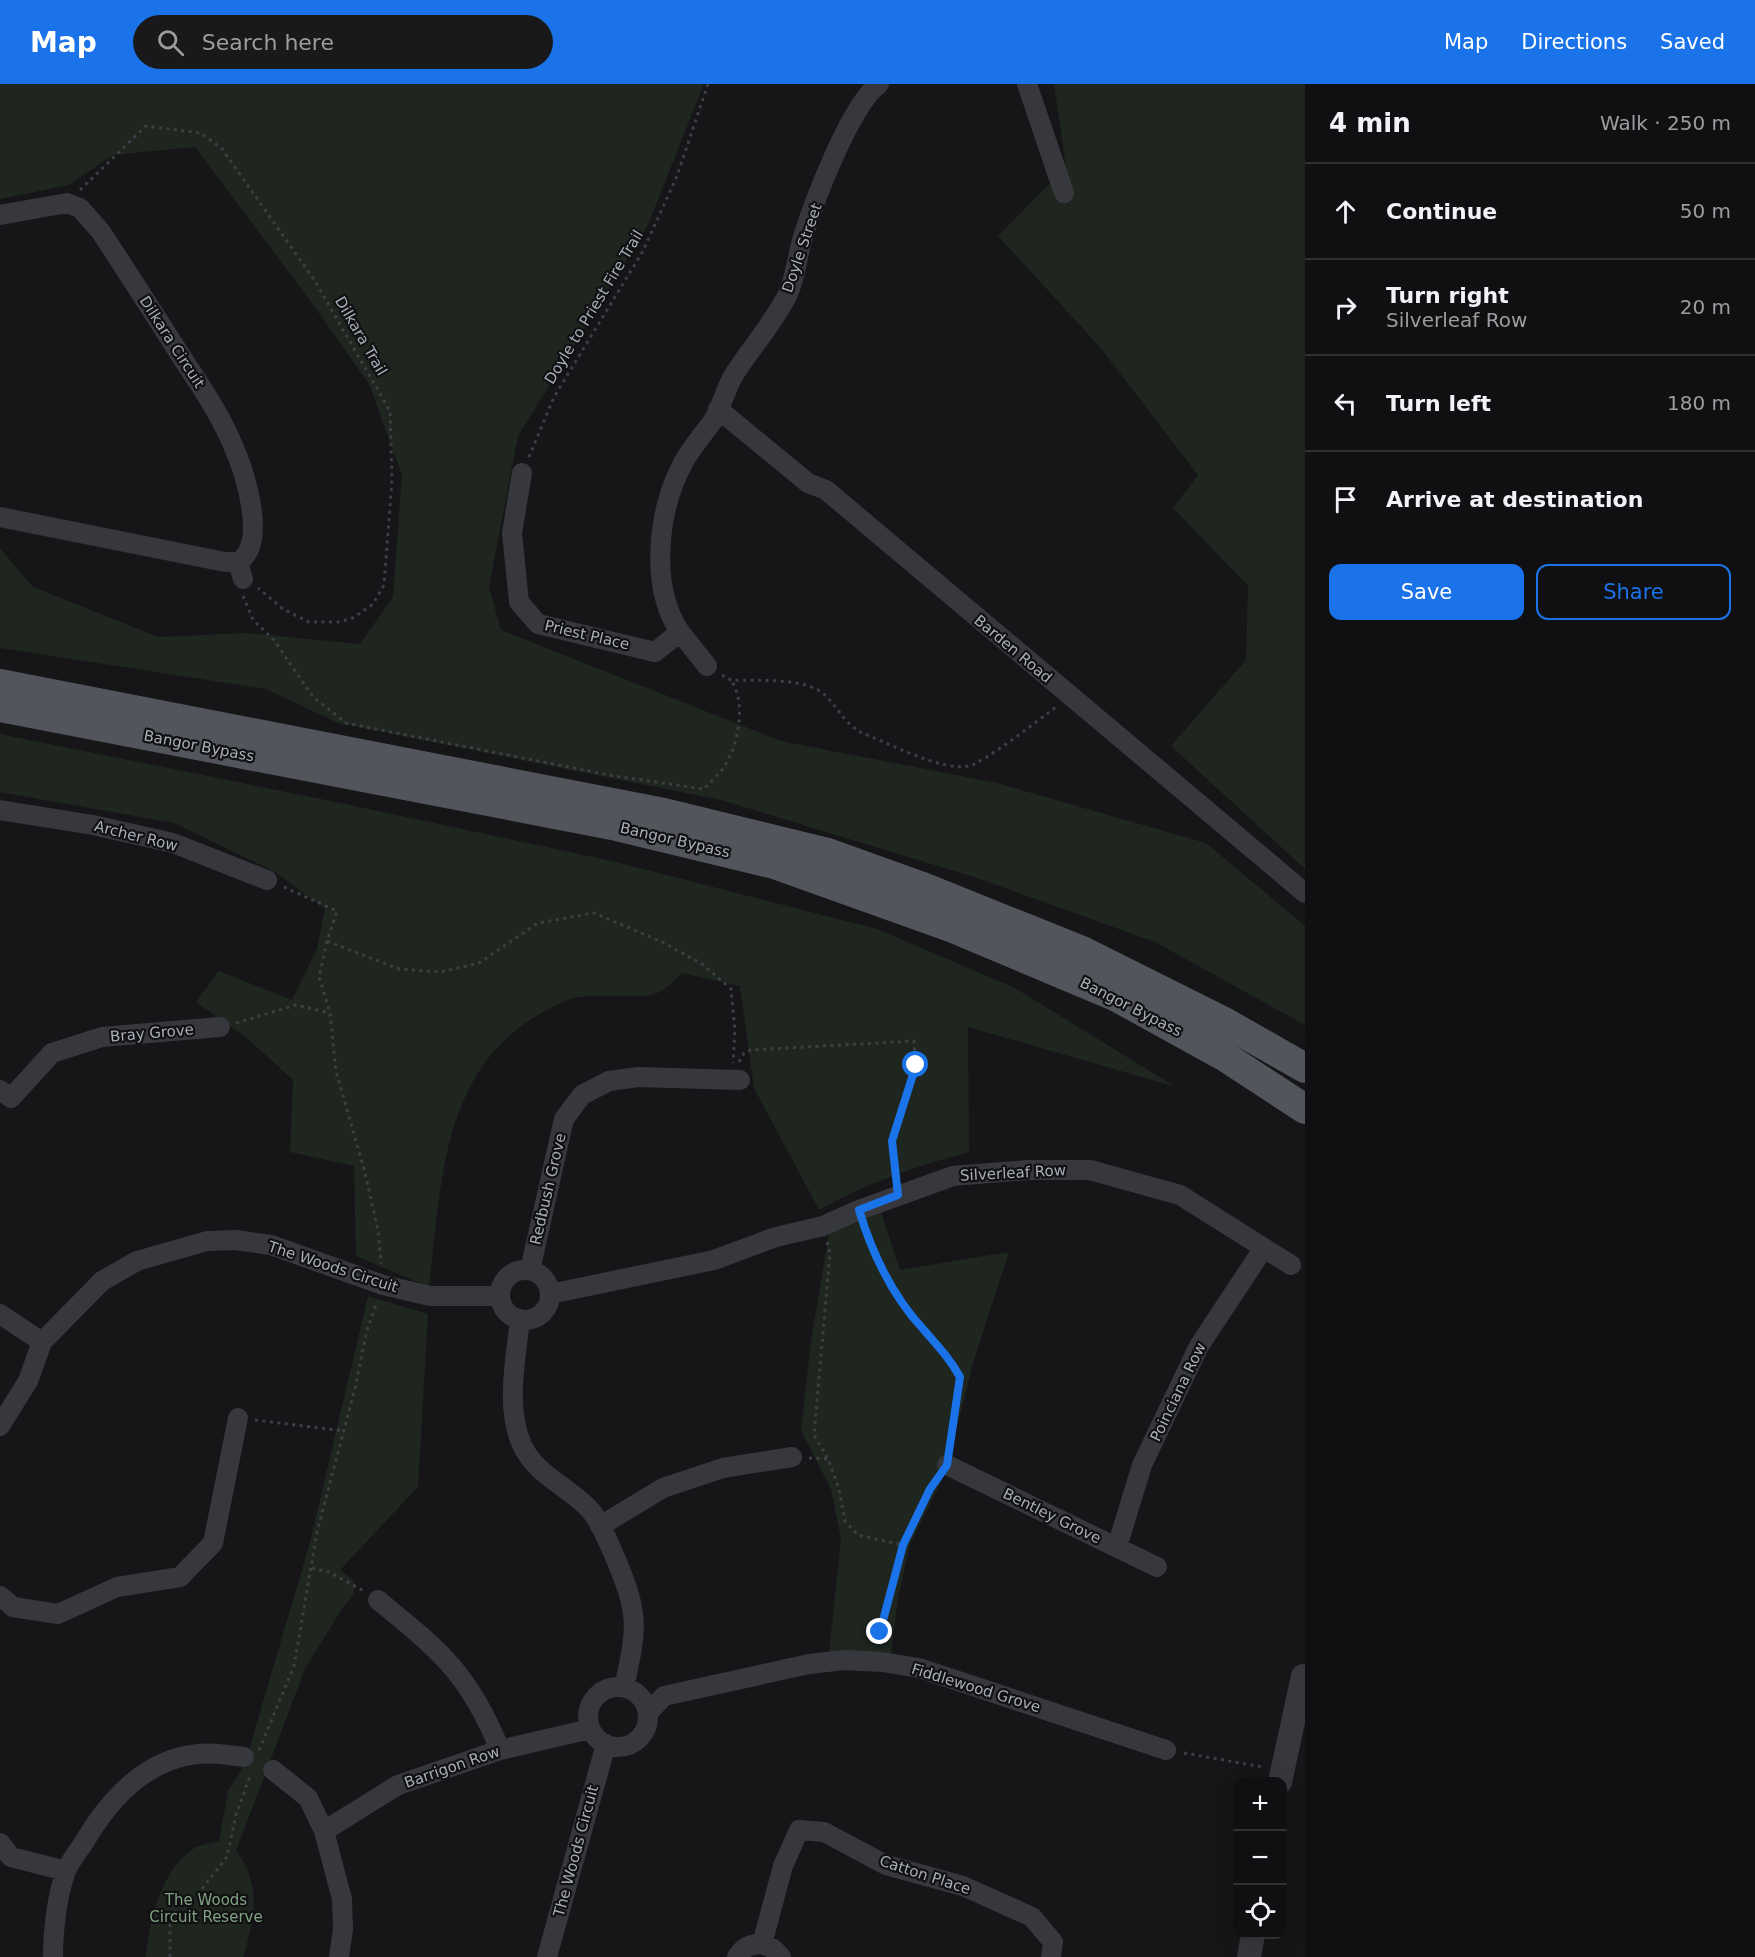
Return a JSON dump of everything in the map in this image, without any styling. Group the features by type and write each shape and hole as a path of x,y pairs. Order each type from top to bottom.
{"main road":[{"name":"Bangor Bypass","path":"0,684 664,813 828,853 920,886 1082,951 1226,1023 1305,1068"},
{"name":"Bangor Bypass","path":"0,707 612,825 774,864 953,928 1117,997 1224,1056 1305,1108"}],"street":[{"name":"Doyle Street","path":"718,409 731,380 788,292 803,238 852,118 866,96 879,84"},
{"path":"1027,84 1064,193"},
{"path":"0,215 67,203"},
{"name":"Dilkara Circuit","path":"67,203 80,207 101,232 211,402 233,443 252,508 254,534 252,548 241,571"},
{"path":"707,666 680,632 666,607 660,579 669,501 682,466 718,409"},
{"name":"Barden Road","path":"718,409 808,483 826,490 1305,893"},
{"name":"Priest Place","path":"522,473 512,533 519,602 538,624 655,652 680,632"},
{"path":"0,517 225,562 241,571"},
{"name":"Archer Row","path":"0,810 93,825 173,843 267,879"},
{"name":"Bray Grove","path":"0,1090 11,1098 52,1053 102,1036 220,1027"},
{"name":"Redbush Grove","path":"530,1270 564,1119 582,1095 609,1081 638,1077 736,1080"},
{"name":"Silverleaf Row","path":"550,1294 714,1260 776,1237 823,1226 898,1195 953,1176 1028,1170 1090,1170 1180,1195 1291,1265"},
{"name":"The Woods Circuit","path":"0,1426 28,1381 42,1342 102,1281 136,1261 207,1241 235,1240 271,1245 383,1285 430,1296 462,1298 500,1296"},
{"name":"Poinciana Row","path":"1117,1547 1142,1465 1194,1357 1263,1249"},
{"path":"530,1270 544,1278 550,1294 548,1306 539,1316 520,1319 506,1311 500,1296 502,1284 511,1274 530,1270"},
{"path":"0,1314 42,1342"},
{"path":"520,1319 513,1402 515,1426 522,1447 537,1467 591,1511 600,1526 634,1609 635,1634 624,1687"},
{"path":"0,1596 13,1607 58,1614 117,1587 180,1577 213,1543 238,1418"},
{"path":"600,1526 663,1488 723,1468 792,1457"},
{"name":"Bentley Grove","path":"947,1465 1157,1567"},
{"path":"378,1600 440,1651 466,1682 486,1715 500,1750"},
{"name":"Fiddlewood Grove","path":"648,1713 664,1696 808,1664 854,1660 919,1668 1166,1750"},
{"path":"1281,1776 1304,1673"},
{"path":"615,1687 624,1687 640,1696 648,1713 645,1731 640,1738 624,1746 606,1744 590,1729 588,1710 598,1694 615,1687"},
{"name":"Barrigon Row","path":"324,1831 398,1785 500,1750 590,1729"},
{"name":"The Woods Circuit","path":"547,1957 606,1744"},
{"path":"53,1957 53,1935 66,1871 97,1820 131,1782 150,1770 197,1754 252,1758"},
{"path":"273,1770 309,1798 324,1831 342,1899 343,1929 339,1957"},
{"name":"Catton Place","path":"762,1944 783,1866 799,1830 824,1832 886,1865 963,1886 1032,1917 1052,1949"},
{"path":"0,1843 11,1857 66,1871"},
{"path":"1249,1957 1252,1939"},
{"path":"737,1957 746,1947 762,1944 770,1946 781,1957"}],"path":[{"name":"Doyle to Priest Fire Trail","path":"522,473 554,398 643,250 678,176 708,84"},
{"name":"Dilkara Trail","path":"67,203 146,126 201,133 222,149 315,280 390,411 392,480 384,585 373,604 353,618 338,622 309,622 284,609 241,571"},
{"path":"241,571 243,601 253,620 274,640 313,697 346,723 392,733 614,777 704,789 726,764 736,737 739,698 738,690 731,680 707,666"},
{"path":"731,680 784,682 816,687 826,696 847,724 860,732 952,765 969,766 983,759 1057,706"},
{"path":"170,1957 170,1925 178,1906 198,1894 226,1857 236,1815 250,1780 252,1758 294,1666 317,1532 344,1431 367,1330 383,1285 378,1230 364,1169 336,1071 330,1013 319,977 337,910 267,879"},
{"path":"327,941 399,969 441,972 479,963 538,923 594,913 662,942 702,964 731,989 736,1080"},
{"path":"220,1027 263,1017 296,1005 330,1013"},
{"path":"736,1080 741,1057 751,1050 914,1041 916,1065 892,1141 898,1195"},
{"path":"859,1210 879,1265 910,1312 937,1342 960,1377 947,1465 930,1489 903,1545 880,1632 882,1662"},
{"path":"823,1226 830,1253 814,1435 828,1459 839,1489 845,1521 858,1535 903,1545"},
{"path":"238,1418 292,1422 344,1431"},
{"path":"312,1568 349,1581 378,1600"},
{"path":"1166,1750 1281,1776"}],"green space":[{"path":"0,84 704,84 648,225 518,436 489,587 501,630 781,741 997,783 1206,843 1305,926 1305,1025 1155,942 977,878 721,800 338,723 266,689 0,648 0,548 33,587 158,637 246,633 360,644 393,597 402,475 369,384 309,299 195,147 113,155 69,185 0,199"},
{"path":"1054,84 1305,84 1305,869 1171,746 1246,660 1248,586 1173,508 1198,475 1099,346 998,236 1066,167"},
{"path":"0,734 612,861 877,929 1013,987 1176,1087 968,1027 969,1152 892,1176 819,1210 754,1088 740,986 682,973 657,993 571,999 528,1021 496,1049 473,1081 457,1118 446,1158 429,1287 356,1256 354,1166 290,1152 293,1080 248,1039 196,1002 219,971 292,1000 317,949 325,909 275,872 174,823 0,792"},
{"path":"881,1212 900,1270 1009,1252 974,1360 945,1474 910,1544 898,1598 891,1655 829,1653 841,1539 831,1489 801,1431 811,1340 829,1234"},
{"name":"The Woods Circuit Reserve","path":"368,1296 428,1314 418,1487 340,1570 354,1581 354,1594 341,1610 305,1669 236,1851 250,1876 254,1902 251,1929 243,1957 146,1957 154,1913 165,1883 173,1870 193,1849 219,1841 228,1791 241,1771 247,1756 309,1546"}],"route":[{"path":"880,1632 903,1545 930,1489 947,1465 960,1377 937,1342 910,1312 879,1265 859,1210 898,1195 892,1141 916,1065"}]}
